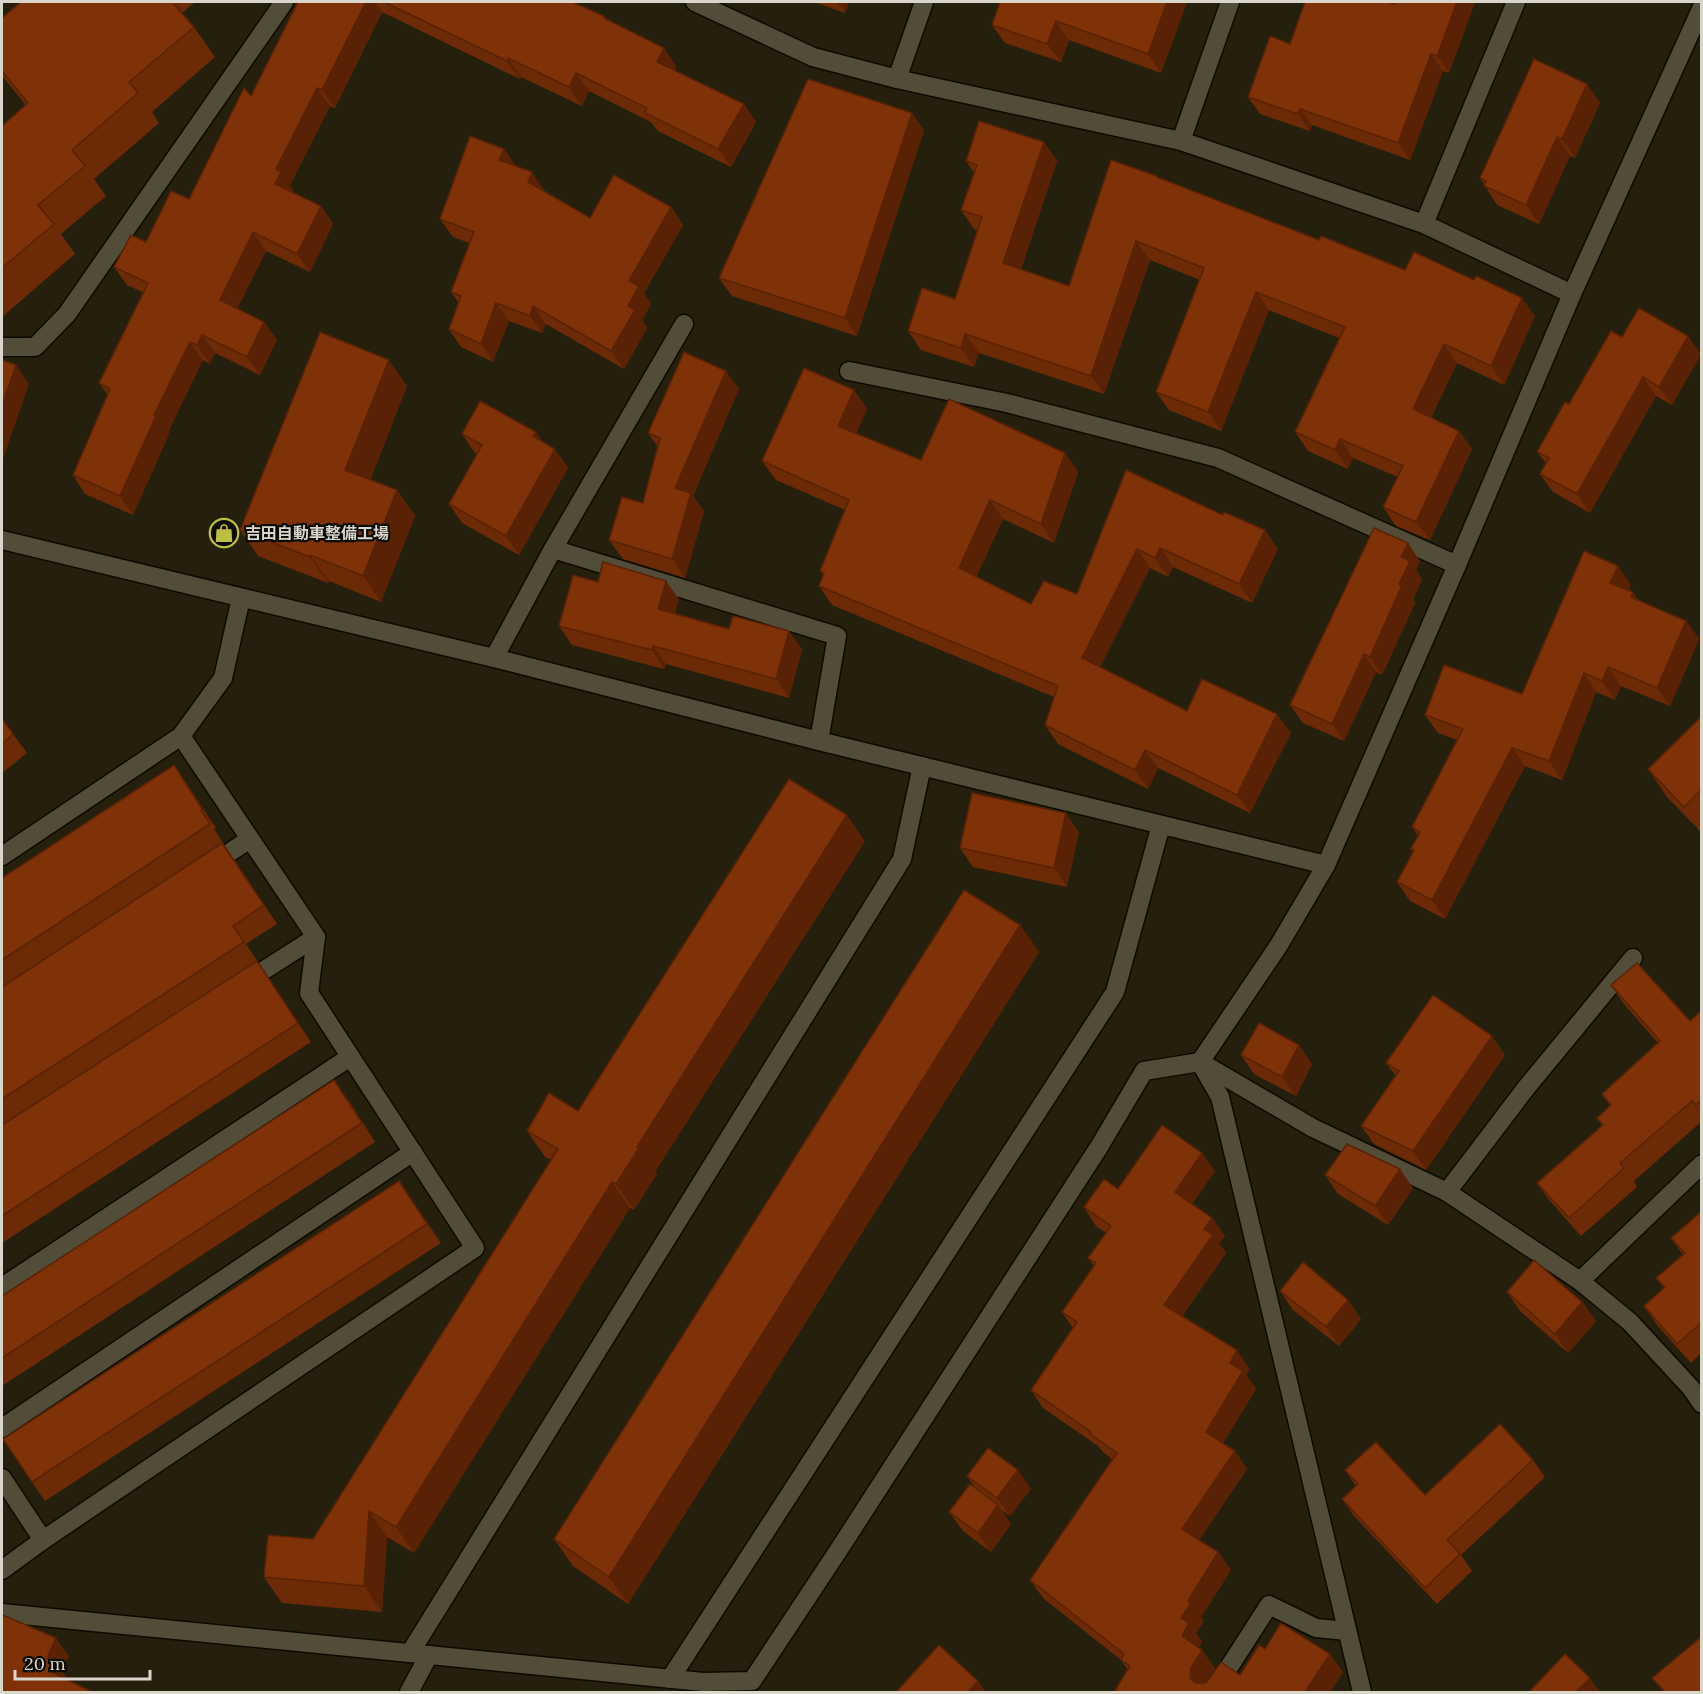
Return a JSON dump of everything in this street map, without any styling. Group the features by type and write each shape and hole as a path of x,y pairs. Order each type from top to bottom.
{"street":[{"path":"2,347 35,347 67,315 284,2"},
{"path":"695,2 813,57 897,80 1181,141 1424,224 1572,294"},
{"path":"897,80 924,2"},
{"path":"1181,141 1230,2"},
{"path":"1424,224 1516,2"},
{"path":"1200,1062 1279,945 1326,865 1572,294 1695,35 1701,7"},
{"path":"494,658 553,549 684,324"},
{"path":"849,371 1007,402 1218,458 1457,565"},
{"path":"2,540 494,658 819,741 1326,865"},
{"path":"553,549 837,636 819,741"},
{"path":"2,856 181,736 223,678 241,597"},
{"path":"2,1570 475,1248 309,993 316,937 181,736"},
{"path":"408,1692 420,1654 902,859 922,766"},
{"path":"670,1679 1114,992 1161,825"},
{"path":"190,878 250,839"},
{"path":"227,994 316,937"},
{"path":"1447,1192 1526,1088 1633,958"},
{"path":"2,1287 350,1057"},
{"path":"1200,1062 1220,1097 1362,1692"},
{"path":"2,1613 420,1654 636,1684 670,1679 748,1687 1099,1147 1144,1071 1200,1062 1313,1128 1447,1192 1580,1281 1630,1322 1696,1383 1701,1404"},
{"path":"2,1428 413,1152"},
{"path":"1580,1281 1701,1164"},
{"path":"2,1478 43,1540"},
{"path":"1213,1692 1269,1605 1316,1629 1347,1631"}],"building":[{"path":"21,2 172,2 194,27 129,82 138,93 72,150 85,166 38,205 54,224 2,268 2,126 28,103 2,71 2,18"},
{"path":"298,2 366,2 322,90 317,88 276,169 281,172 275,184 321,206 297,254 253,232 220,300 264,322 247,357 202,335 197,345 190,342 154,415 156,416 120,496 73,475 110,389 99,383 148,283 114,267 131,235 146,242 171,191 189,199 244,88 251,96"},
{"path":"384,2 572,2 664,48 657,62 744,104 718,149 645,113 647,108 576,73 569,87 508,58 507,61"},
{"path":"1000,2 1167,2 1148,54 1056,21 1047,44 992,25"},
{"path":"1305,2 1388,2 1395,4 1396,2 1457,2 1437,56 1431,54 1398,143 1300,109 1298,114 1248,97 1270,36 1290,44"},
{"path":"1534,59 1587,84 1562,139 1557,137 1526,205 1484,186 1486,181 1480,178"},
{"path":"808,79 912,113 845,318 719,278"},
{"path":"979,121 1044,142 1003,263 1069,286 1111,160 1319,240 1321,236 1405,270 1414,252 1474,280 1476,276 1522,298 1491,366 1444,344 1413,409 1459,431 1416,522 1383,507 1403,466 1340,439 1335,450 1295,432 1345,327 1256,292 1208,412 1156,392 1204,268 1136,241 1091,376 965,334 961,348 908,331 922,288 955,299 982,217 961,210 977,165 966,161"},
{"path":"470,136 504,149 499,160 532,172 528,182 590,218 614,175 671,207 629,281 639,286 628,306 635,310 611,351 533,306 530,316 496,303 481,344 449,329 461,296 451,292 474,232 440,219"},
{"path":"1639,308 1688,336 1659,387 1643,377 1577,494 1540,474 1549,458 1537,452 1565,402 1569,404 1611,331 1622,337"},
{"path":"320,332 389,360 345,470 397,490 363,576 240,530"},
{"path":"684,352 726,371 675,488 691,493 672,559 609,540 622,497 643,503 660,438 648,433"},
{"path":"2,360 16,365 2,405"},
{"path":"804,368 854,390 838,426 921,460 949,399 1065,453 1041,524 990,500 959,568 1031,604 1044,581 1077,594 1126,470 1223,515 1224,512 1265,530 1239,584 1160,548 1155,558 1137,549 1082,658 1187,711 1202,679 1277,714 1237,795 1145,750 1135,770 1045,725 1058,686 819,586 824,573 820,571 849,500 762,461"},
{"path":"480,401 536,432 533,436 555,449 506,536 449,504 482,445 462,434"},
{"path":"1374,528 1408,543 1401,557 1410,561 1399,584 1402,585 1370,657 1364,654 1332,724 1290,705"},
{"path":"1584,551 1618,566 1610,583 1633,592 1631,597 1686,621 1657,688 1608,667 1602,681 1584,673 1549,761 1512,748 1432,900 1397,882 1414,850 1411,849 1420,832 1412,827 1463,729 1425,715 1444,665 1522,694"},
{"path":"603,562 666,581 658,609 729,629 733,616 789,631 776,679 653,646 652,650 559,626 573,575 598,582"},
{"path":"1701,717 1701,790 1684,807 1648,769"},
{"path":"2,719 13,734 2,744"},
{"path":"174,765 210,824 2,960 2,878"},
{"path":"789,779 847,815 637,1147 639,1148 616,1184 612,1182 396,1527 369,1511 364,1586 264,1577 268,1535 313,1539 558,1149 527,1131 549,1093 578,1111"},
{"path":"972,793 1066,813 1054,868 960,848"},
{"path":"222,843 264,905 233,926 244,942 2,1099 2,987"},
{"path":"964,890 1020,925 609,1577 554,1539"},
{"path":"257,961 298,1023 2,1216 2,1125"},
{"path":"1637,963 1690,1021 1701,1011 1701,1100 1696,1105 1692,1101 1620,1163 1624,1168 1569,1218 1537,1183 1603,1125 1597,1118 1611,1105 1602,1094 1660,1041 1611,985"},
{"path":"1433,995 1492,1036 1413,1151 1361,1126 1399,1071 1386,1063"},
{"path":"1259,1023 1299,1045 1282,1077 1241,1055"},
{"path":"334,1080 362,1123 2,1358 2,1296"},
{"path":"1162,1125 1202,1153 1175,1192 1212,1218 1204,1229 1213,1235 1164,1305 1237,1350 1230,1363 1243,1371 1206,1432 1235,1451 1182,1529 1218,1552 1188,1601 1191,1603 1181,1618 1189,1623 1182,1636 1202,1650 1191,1668 1190,1678 1195,1683 1206,1683 1221,1662 1240,1675 1259,1645 1265,1649 1281,1623 1330,1654 1305,1692 1114,1692 1130,1666 1121,1660 1124,1654 1030,1580 1117,1453 1031,1390 1077,1322 1062,1312 1096,1263 1088,1258 1111,1226 1084,1207 1104,1179 1118,1189"},
{"path":"1347,1144 1400,1169 1375,1206 1325,1175"},
{"path":"399,1181 427,1224 32,1482 3,1439"},
{"path":"1701,1212 1701,1323 1677,1344 1644,1306 1665,1287 1656,1278 1685,1253 1671,1238"},
{"path":"1534,1260 1582,1302 1555,1334 1507,1292"},
{"path":"1303,1262 1348,1300 1326,1327 1280,1291"},
{"path":"1500,1424 1533,1460 1447,1540 1460,1554 1425,1588 1342,1499 1358,1484 1345,1470 1376,1442 1425,1495"},
{"path":"988,1448 1018,1470 997,1498 967,1476"},
{"path":"970,1484 998,1505 978,1533 949,1512"},
{"path":"3,1615 56,1638 47,1658 55,1662 51,1672 92,1692 2,1692"},
{"path":"1700,1638 1701,1692 1665,1692 1652,1678"},
{"path":"939,1645 978,1681 968,1692 896,1692"},
{"path":"1565,1654 1590,1678 1576,1692 1529,1692"}],"place":[{"name":"吉田自動車整備工場","path":"224,533"}]}
